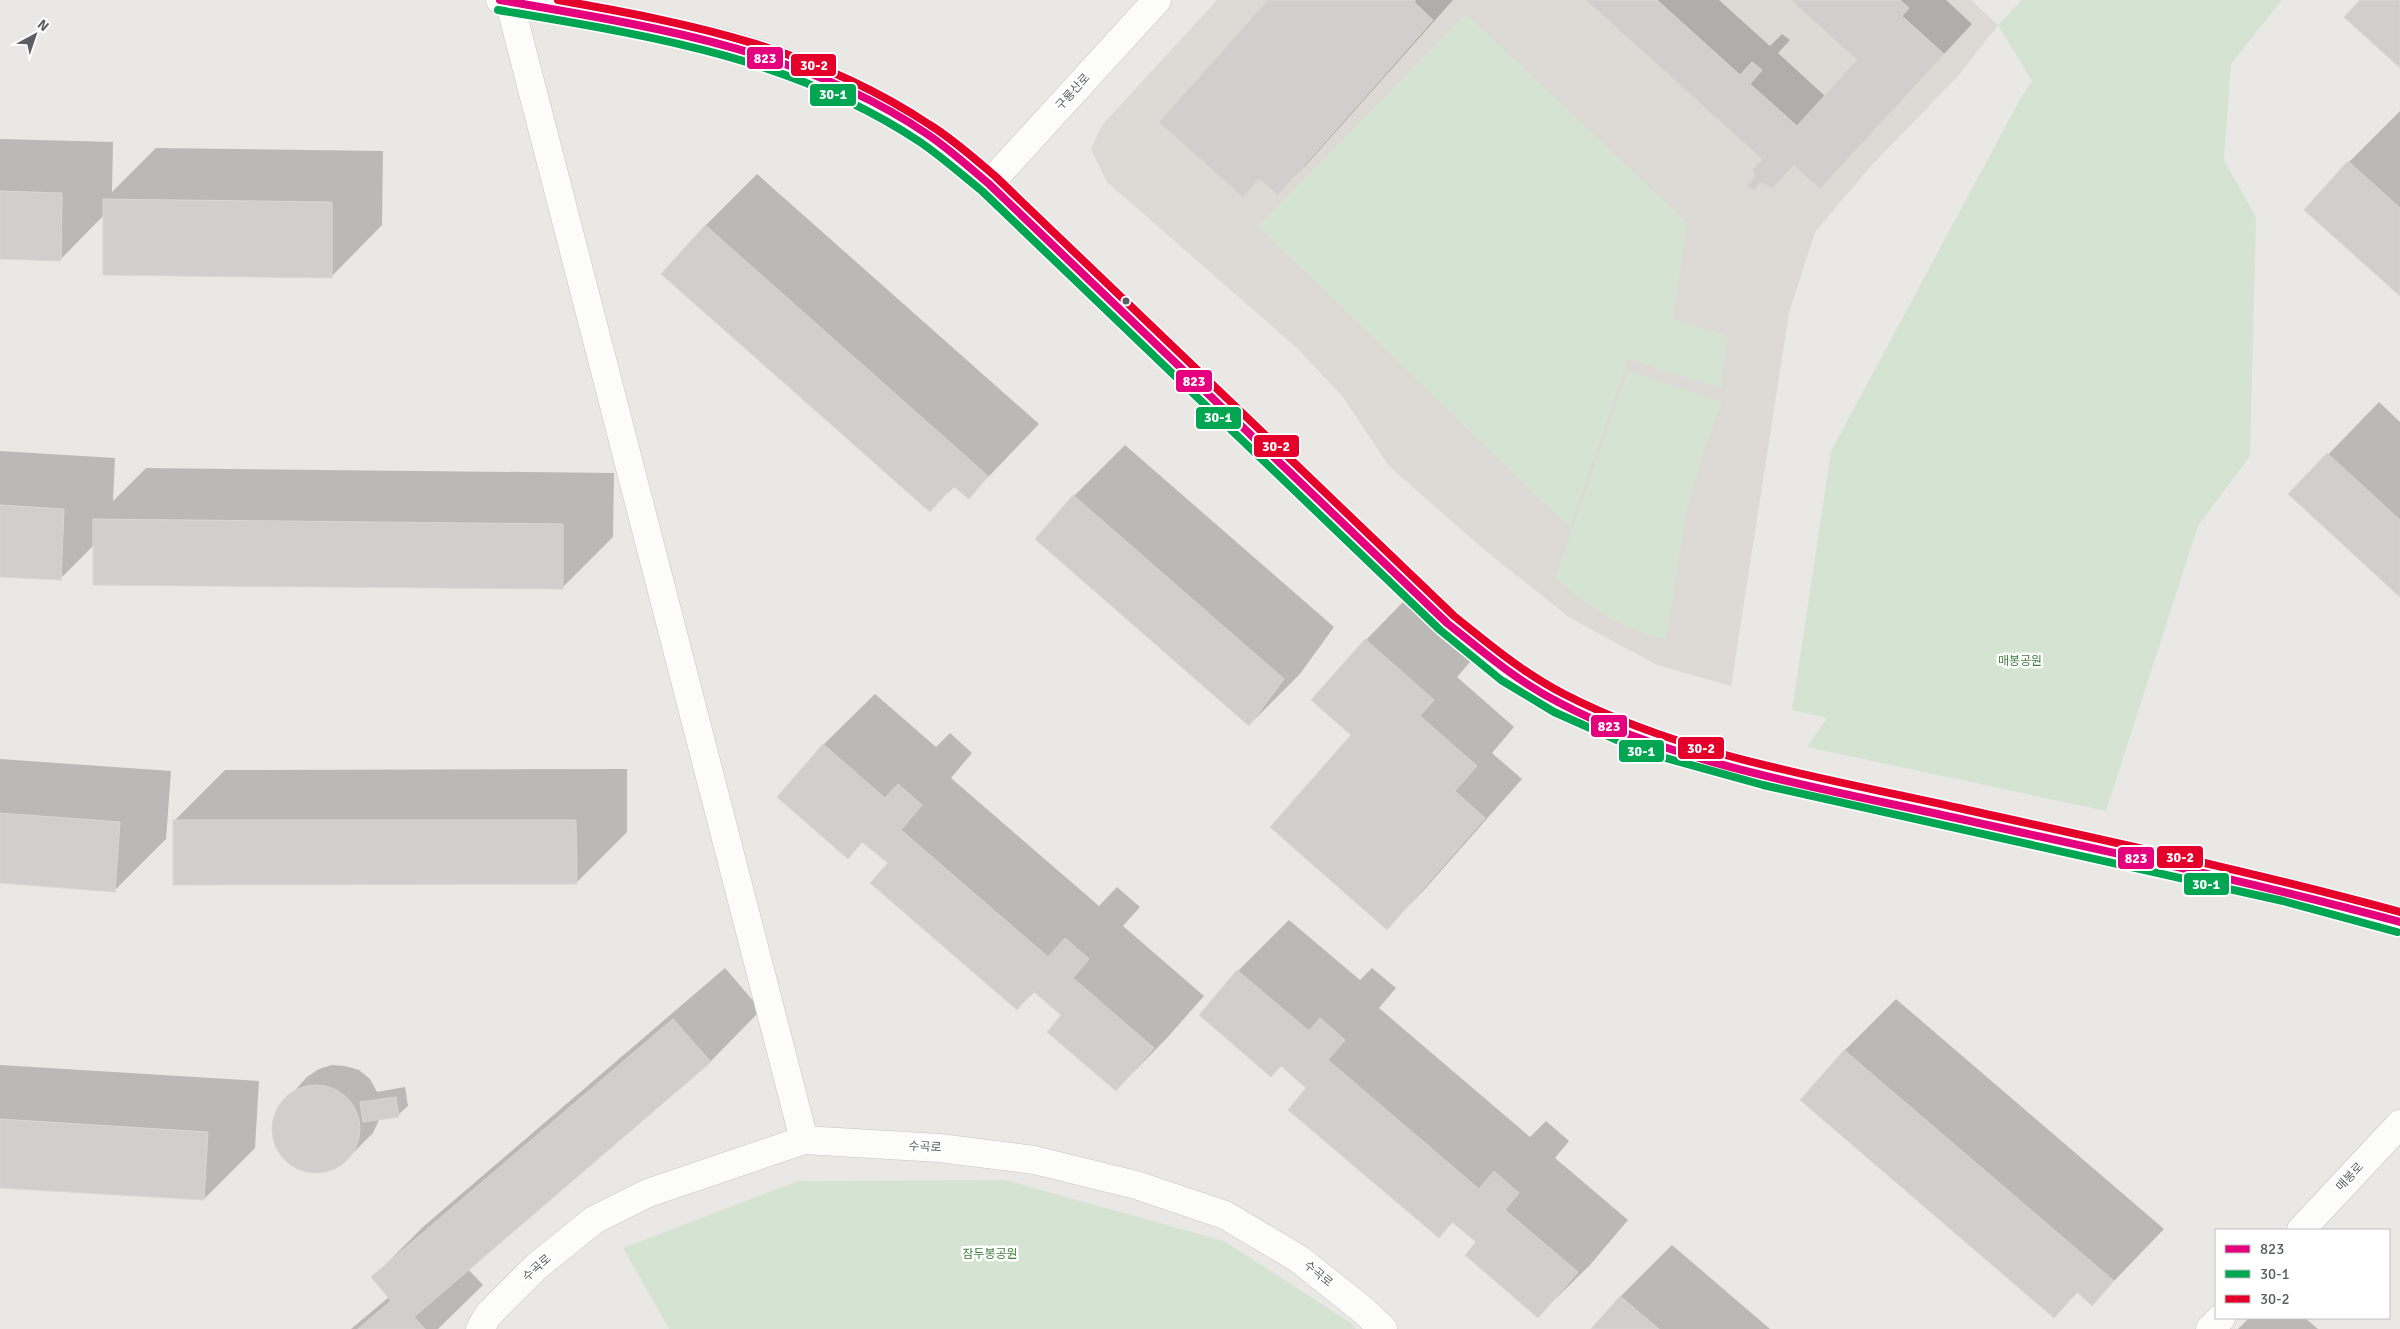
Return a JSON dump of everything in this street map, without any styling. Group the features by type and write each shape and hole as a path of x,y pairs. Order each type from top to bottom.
{"street":[{"path":"804,1140 506,0 592,15 721,43 773,58 828,80 883,108 952,153 989,184 1447,623 1507,672 1559,703 1647,742 1765,775 2285,891 2400,922"},
{"name":"구룡산로","path":"989,184 1157,0"},
{"name":"매봉로","path":"2301,1229 2400,1124"},
{"name":"수곡로","path":"480,1329 488,1315 536,1267 594,1220 648,1193 804,1140 939,1148 1034,1160 1145,1188 1225,1215 1242,1225 1299,1259 1363,1310 1383,1329"},
{"path":"2210,1329 2219,1319"}],"shaded area":[{"path":"1217,0 1971,0 1998,25 1958,76 1871,166 1815,232 1789,313 1731,686 1657,665 1570,618 1481,547 1389,466 1343,397 1298,349 1107,182 1091,149 1102,125"}],"green space":[{"name":"매봉공원","path":"2022,0 2282,0 2231,64 2224,160 2256,217 2250,456 2198,526 2106,811 1807,747 1827,718 1792,710 1831,451 2019,101 2032,81 1998,25"},
{"path":"1466,14 1687,223 1673,319 1727,336 1721,388 1628,359 1570,528 1258,226"},
{"path":"1628,371 1722,402 1704,450 1686,513 1666,639 1621,624 1580,598 1555,578"},
{"name":"잠두봉공원","path":"1005,1180 1224,1241 1351,1323 1356,1329 669,1329 623,1248 798,1181"}],"building":[{"path":"1268,0 1416,0 1414,2 1433,20 1278,195 1259,179 1243,197 1159,122"},
{"path":"1586,0 1657,0 1740,75 1752,62 1762,70 1750,84 1797,126 1857,60 1791,0 1900,0 1909,8 1902,16 1944,54 1820,189 1794,165 1772,189 1767,185 1759,183 1754,191 1747,186 1755,177 1753,170 1762,159"},
{"path":"2360,0 2400,0 2400,68 2344,17"},
{"path":"2348,161 2400,208 2400,296 2304,210"},
{"path":"0,191 62,193 61,261 0,259"},
{"path":"103,199 332,202 332,278 103,275"},
{"path":"705,225 988,476 969,499 953,486 930,512 661,274"},
{"path":"2327,453 2400,520 2400,597 2288,494"},
{"path":"1073,495 1284,679 1249,726 1035,539"},
{"path":"0,505 64,509 61,580 0,577"},
{"path":"93,519 563,524 563,589 93,585"},
{"path":"1365,639 1434,700 1420,716 1477,766 1455,791 1485,818 1387,930 1270,827 1351,735 1311,700"},
{"path":"823,744 885,798 898,784 922,805 901,830 1048,957 1065,938 1089,959 1073,978 1154,1048 1116,1091 1047,1032 1061,1015 1033,991 1017,1010 870,883 888,863 862,842 848,859 777,797"},
{"path":"0,813 120,822 115,892 0,883"},
{"path":"173,820 576,820 577,884 173,885"},
{"path":"1237,970 1309,1031 1320,1018 1345,1040 1328,1060 1479,1189 1494,1171 1519,1193 1505,1210 1578,1272 1538,1318 1465,1255 1476,1242 1452,1222 1439,1238 1288,1110 1306,1088 1281,1066 1271,1077 1199,1015"},
{"path":"673,1019 711,1062 414,1317 425,1329 358,1329 391,1301 371,1277"},
{"path":"1844,1050 2114,1281 2092,1306 2077,1292 2054,1318 1800,1100"},
{"path":"316,1085 333,1088 341,1092 353,1104 357,1112 360,1129 357,1146 353,1154 341,1166 333,1170 316,1173 299,1170 291,1166 279,1154 275,1146 272,1129 275,1112 279,1104 291,1092 299,1088"},
{"path":"396,1097 399,1117 363,1122 360,1102"},
{"path":"0,1119 208,1132 204,1200 0,1188"},
{"path":"1620,1296 1659,1329 1591,1329"}],"transit line":[{"name":"823","path":"500,0 667,31 721,44 828,80 878,105 927,134 989,184 1447,623 1514,675 1543,694 1603,724 1651,743 1752,773 2178,867 2400,922"},
{"name":"30-2","path":"558,0 704,30 797,58 842,76 886,99 939,131 996,177 1454,616 1520,667 1564,694 1611,716 1658,734 1757,763 2180,857 2400,912"},
{"name":"30-1","path":"498,10 663,40 770,69 821,89 871,113 920,142 982,191 1440,630 1501,680 1554,712 1644,752 1763,785 2283,901 2397,932"}]}
